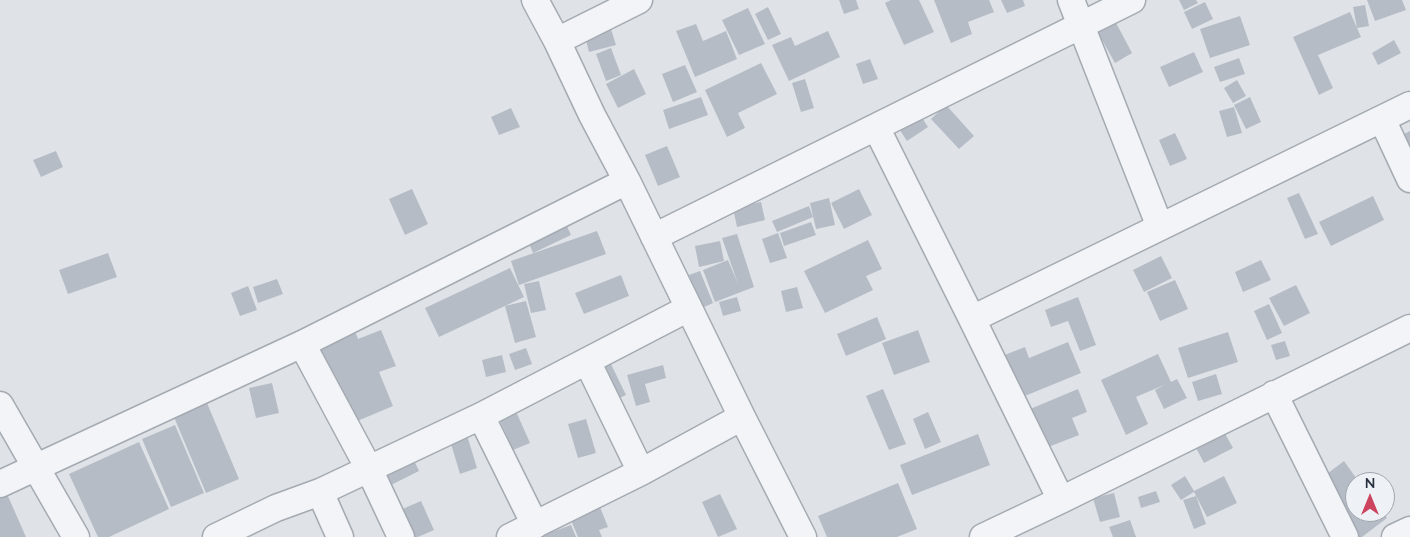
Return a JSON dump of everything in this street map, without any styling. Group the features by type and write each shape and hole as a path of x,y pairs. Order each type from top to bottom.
{"street":[{"path":"535,0 627,181 798,535"},
{"path":"557,41 639,0"},
{"path":"1071,0 1160,227"},
{"path":"654,236 1132,0"},
{"path":"972,319 1410,105"},
{"path":"1382,119 1410,179"},
{"path":"876,127 1061,500"},
{"path":"0,484 302,344 627,181"},
{"path":"216,537 276,508 320,492 481,416 689,308"},
{"path":"987,536 1410,328"},
{"path":"302,344 369,469 401,537"},
{"path":"587,360 642,472"},
{"path":"1274,394 1345,537"},
{"path":"0,405 76,537"},
{"path":"481,416 535,525"},
{"path":"510,537 642,472 742,417"},
{"path":"320,492 340,537"},
{"path":"1395,537 1410,530"}],"building":[{"path":"839,0 856,0 859,9 844,14"},
{"path":"891,0 919,0 934,32 904,45 885,3"},
{"path":"934,0 989,0 994,12 968,22 972,34 951,43"},
{"path":"1001,0 1023,0 1025,6 1007,13"},
{"path":"1179,0 1196,0 1198,3 1184,10"},
{"path":"1367,0 1402,0 1406,10 1375,21"},
{"path":"1205,2 1213,19 1192,29 1184,12"},
{"path":"1365,5 1369,26 1357,28 1353,7"},
{"path":"768,7 781,34 768,40 755,14"},
{"path":"748,8 765,44 739,55 722,20"},
{"path":"1350,12 1361,37 1318,55 1333,88 1319,95 1293,37"},
{"path":"1240,16 1250,45 1210,58 1200,29"},
{"path":"1115,21 1132,53 1115,63 1097,31"},
{"path":"696,24 703,41 726,31 737,59 695,77 676,31"},
{"path":"611,29 616,45 589,52 585,36"},
{"path":"828,31 840,57 789,81 772,45 791,37 795,46"},
{"path":"1394,40 1401,53 1378,65 1372,53"},
{"path":"611,48 621,75 606,81 596,54"},
{"path":"1194,52 1203,72 1169,87 1160,67"},
{"path":"1239,58 1245,74 1220,82 1214,67"},
{"path":"870,59 878,79 863,84 856,64"},
{"path":"761,63 777,94 738,113 745,128 727,137 705,90"},
{"path":"685,65 697,92 673,102 662,74"},
{"path":"634,69 646,94 618,108 606,84"},
{"path":"805,79 814,108 801,112 792,83"},
{"path":"1237,80 1246,96 1233,103 1224,88"},
{"path":"701,97 708,115 669,129 663,110"},
{"path":"1250,97 1261,122 1246,129 1234,105"},
{"path":"946,105 974,136 959,149 931,119"},
{"path":"915,107 928,127 907,141 894,121"},
{"path":"1234,107 1242,133 1227,137 1219,111"},
{"path":"511,108 520,127 499,135 491,117"},
{"path":"1410,131 1410,149 1404,134"},
{"path":"1175,133 1187,159 1170,166 1159,140"},
{"path":"667,146 680,177 658,186 645,155"},
{"path":"56,151 63,167 41,177 33,160"},
{"path":"412,189 428,224 405,235 389,199"},
{"path":"859,189 872,215 844,229 831,203"},
{"path":"1299,193 1318,234 1305,239 1287,198"},
{"path":"1373,196 1384,220 1331,246 1319,222"},
{"path":"829,198 835,225 816,229 810,203"},
{"path":"761,202 765,220 737,227 733,208"},
{"path":"809,206 813,217 777,232 772,221"},
{"path":"811,222 816,235 784,246 780,233"},
{"path":"566,224 571,235 533,253 528,241"},
{"path":"597,231 606,254 519,285 511,261"},
{"path":"778,233 787,258 770,263 762,239"},
{"path":"737,234 754,287 715,302 703,270 728,260 738,284 722,238"},
{"path":"868,240 882,269 866,276 873,290 825,313 804,271"},
{"path":"720,241 724,261 699,267 695,246"},
{"path":"108,253 117,277 68,294 59,270"},
{"path":"1161,256 1172,278 1144,292 1133,270"},
{"path":"1261,260 1271,280 1243,292 1235,272"},
{"path":"510,268 524,297 439,337 425,308"},
{"path":"700,271 713,303 702,308 689,275"},
{"path":"621,275 629,296 584,314 575,293"},
{"path":"277,279 283,294 258,303 253,287"},
{"path":"1175,280 1188,309 1160,321 1147,292"},
{"path":"539,281 546,310 531,313 524,284"},
{"path":"1296,285 1310,313 1284,326 1269,298"},
{"path":"248,286 257,310 240,316 231,293"},
{"path":"797,287 803,308 786,312 781,291"},
{"path":"737,297 741,311 723,316 719,302"},
{"path":"1078,297 1096,345 1080,351 1068,321 1051,327 1045,310"},
{"path":"526,301 536,337 515,343 505,306"},
{"path":"1269,304 1282,333 1267,340 1254,311"},
{"path":"877,317 886,339 846,356 837,334"},
{"path":"354,328 358,339 381,330 396,366 379,372 393,406 355,422 334,373 320,379 307,348"},
{"path":"918,330 930,362 894,375 882,343"},
{"path":"1228,332 1238,362 1188,378 1178,348"},
{"path":"1285,341 1290,356 1276,360 1271,345"},
{"path":"1068,342 1081,373 1015,400 997,358 1025,347 1029,358"},
{"path":"526,348 532,364 515,370 509,354"},
{"path":"1158,354 1171,382 1177,379 1187,398 1164,409 1155,390 1164,385 1136,397 1148,424 1126,435 1101,380"},
{"path":"502,355 506,372 486,377 482,360"},
{"path":"609,360 626,395 598,408 582,373"},
{"path":"663,365 666,378 645,384 650,402 636,406 627,375"},
{"path":"1216,374 1222,394 1198,401 1192,382"},
{"path":"272,383 279,413 256,418 249,388"},
{"path":"883,389 906,444 889,450 866,396"},
{"path":"1078,389 1087,412 1072,418 1079,435 1038,451 1023,412"},
{"path":"204,396 239,479 206,493 171,410"},
{"path":"515,409 530,443 513,450 498,416"},
{"path":"928,412 941,442 925,449 913,419"},
{"path":"586,419 596,453 578,458 568,424"},
{"path":"175,425 204,493 171,507 142,439"},
{"path":"1223,430 1233,448 1204,463 1194,444"},
{"path":"466,432 477,468 460,474 449,437"},
{"path":"978,434 990,465 912,495 900,465"},
{"path":"139,442 169,509 109,537 98,537 69,474"},
{"path":"411,454 419,471 385,488 376,470"},
{"path":"1344,461 1352,472 1345,472 1345,522 1382,522 1362,537 1356,537 1315,483"},
{"path":"1185,476 1194,491 1224,476 1237,503 1207,517 1194,492 1181,500 1171,485"},
{"path":"898,483 917,529 897,537 827,537 818,516"},
{"path":"1156,491 1160,502 1141,508 1138,497"},
{"path":"1114,493 1120,517 1100,522 1093,498"},
{"path":"7,494 26,537 0,537 0,497"},
{"path":"720,494 737,529 718,537 702,502"},
{"path":"1196,496 1206,524 1194,529 1183,500"},
{"path":"421,501 434,530 418,537 410,537 398,511"},
{"path":"600,507 608,527 599,530 602,537 578,537 571,520"},
{"path":"1130,520 1136,537 1113,537 1109,527"},
{"path":"571,525 576,537 538,537"}]}
